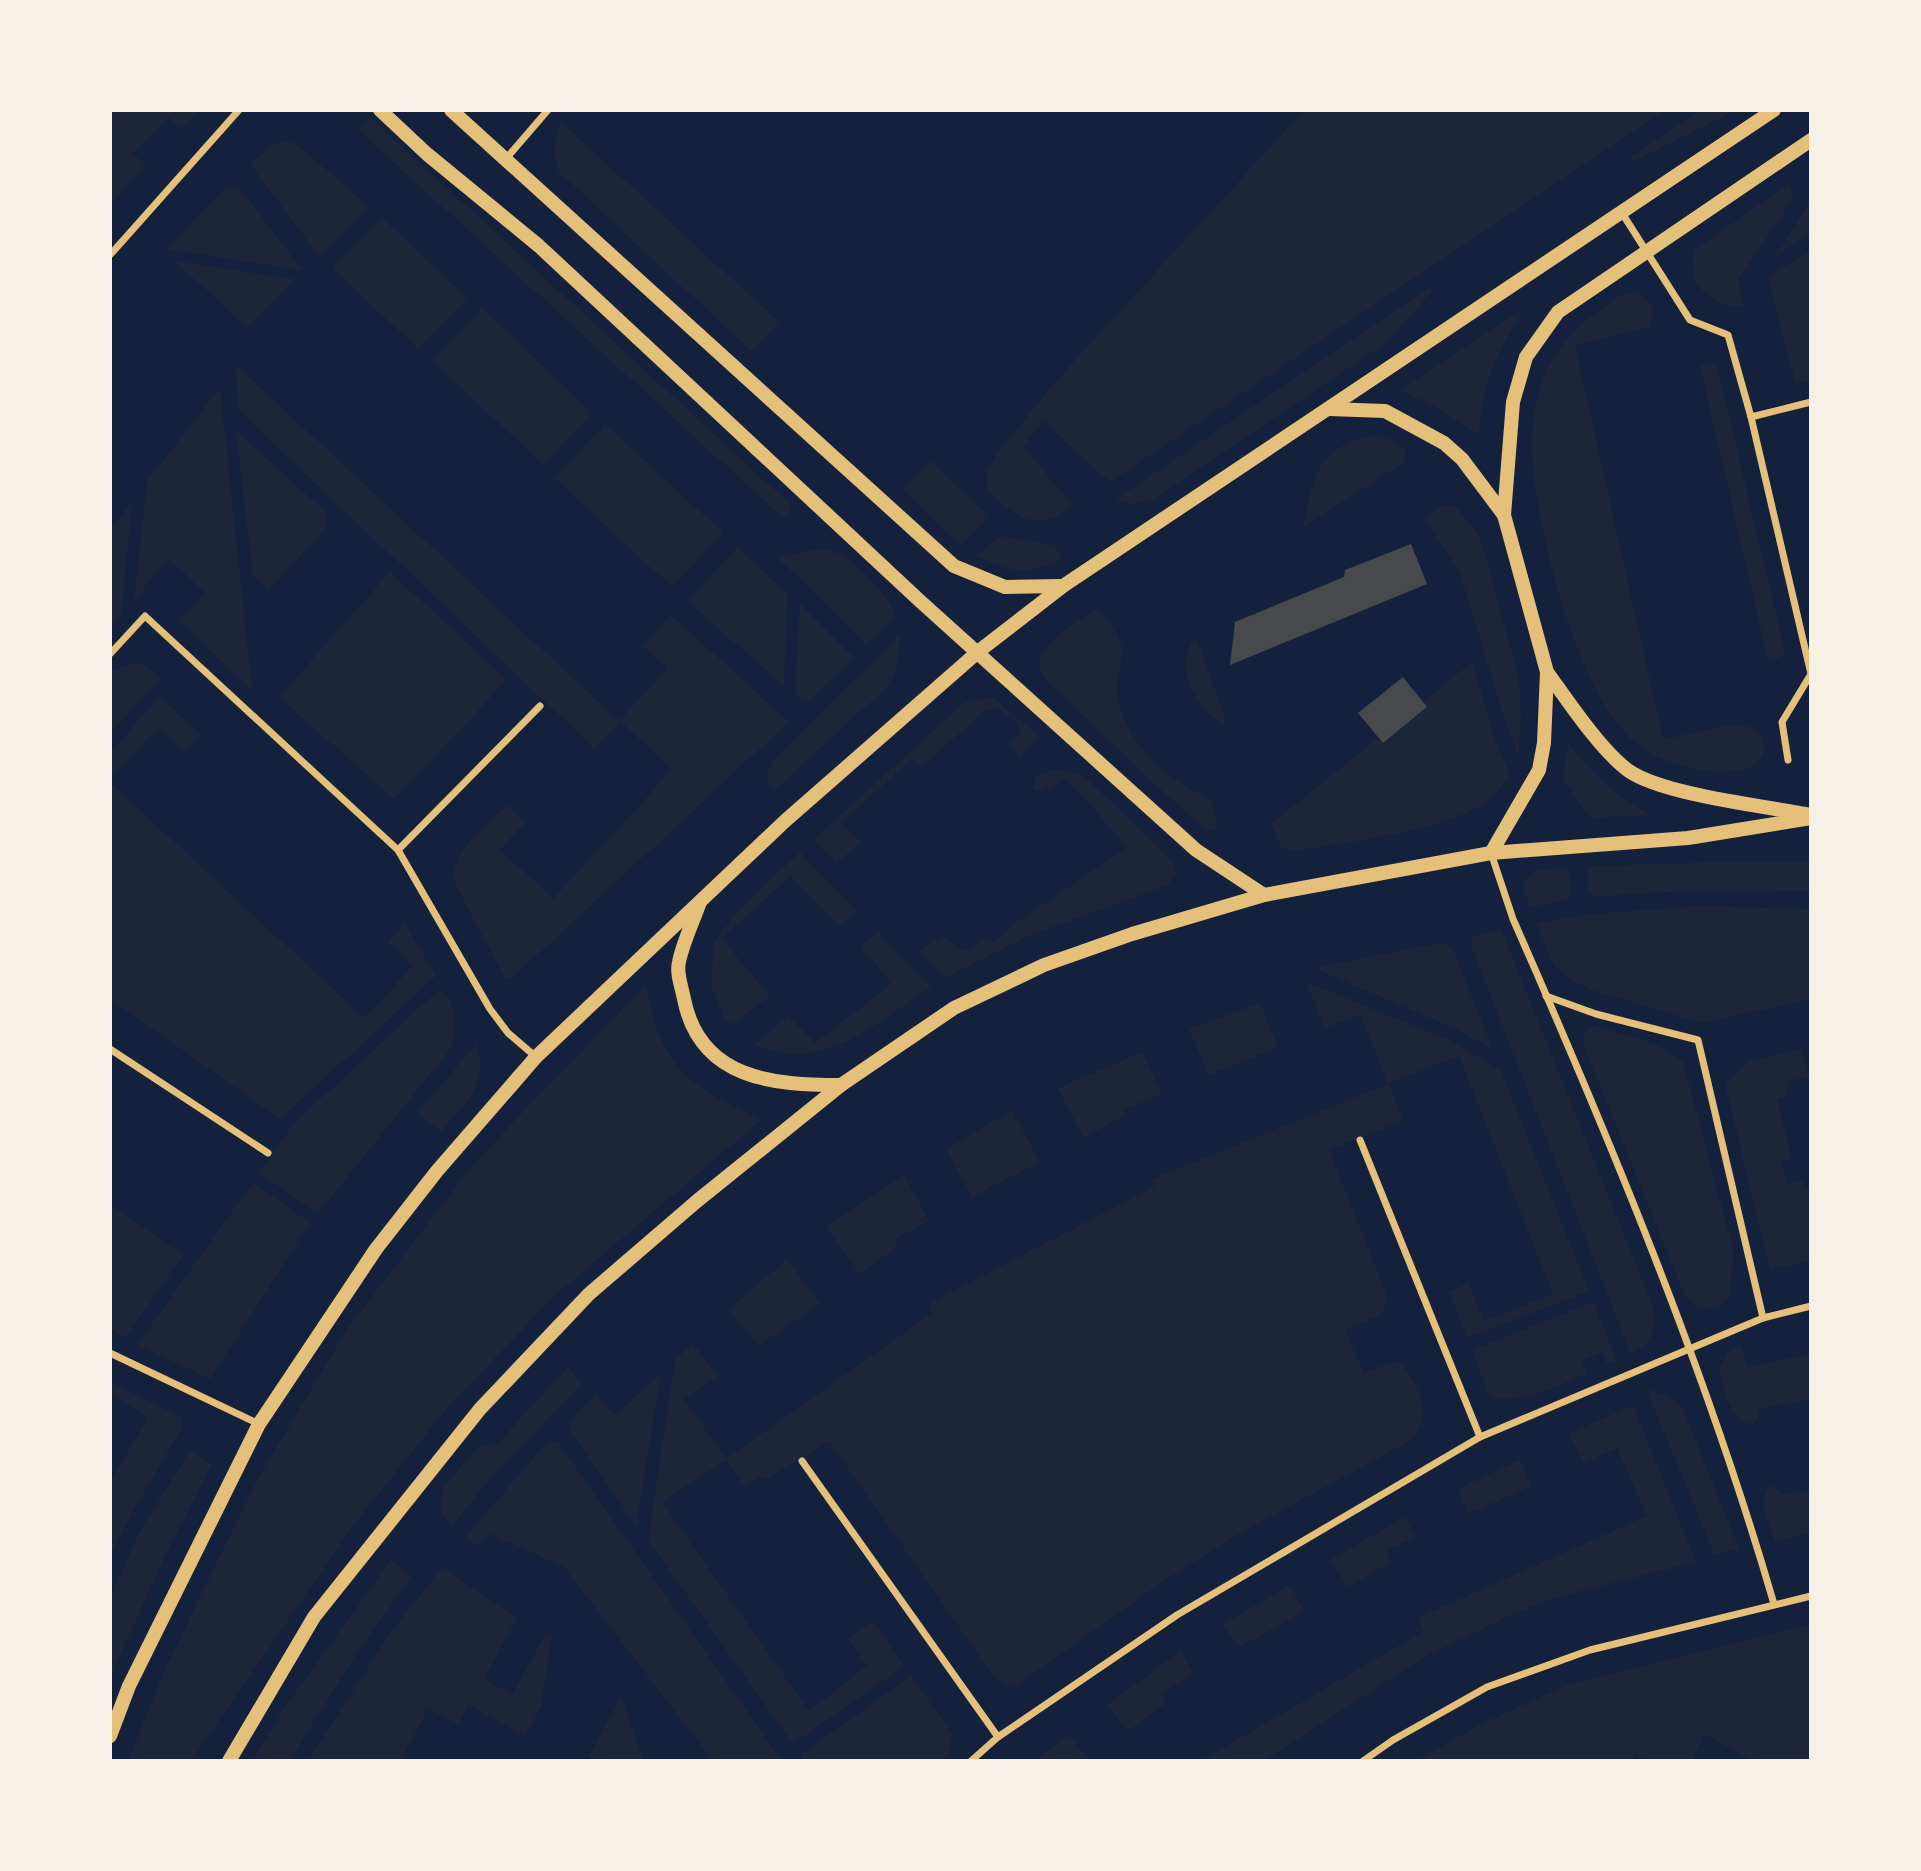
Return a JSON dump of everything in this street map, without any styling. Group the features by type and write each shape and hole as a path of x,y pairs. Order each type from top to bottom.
{"main road":[{"path":"380,110 427,154 539,246 1196,850 1264,895"},
{"path":"451,110 504,161 808,431 954,566 1006,587 1062,586"},
{"path":"110,1736 130,1686 260,1424 376,1249 436,1171 536,1057 794,812 979,652 1062,586 1774,110"},
{"path":"1491,853 1539,771 1544,743 1547,672 1504,515 1513,402 1526,357 1558,312 1811,140"},
{"path":"1329,409 1385,411 1444,443 1462,458 1504,515"},
{"path":"1547,672 1586,724 1628,770 1637,775 1657,785 1811,816"},
{"path":"229,1761 314,1617 480,1409 589,1294 696,1201 841,1085 954,1008 1044,965 1132,934 1264,895 1491,853 1676,839 1811,816"},
{"path":"701,900 678,965 687,1012 709,1050 739,1073 786,1085 841,1085"}],"street":[{"path":"110,255 239,110"},
{"path":"504,161 548,110"},
{"path":"1622,213 1690,320 1728,335 1751,417 1811,674 1783,722 1788,760"},
{"path":"1751,417 1811,402"},
{"path":"110,654 145,616 398,850 490,1009 508,1032 536,1057"},
{"path":"398,850 540,706"},
{"path":"1491,853 1513,919 1689,1348 1751,1526 1774,1604"},
{"path":"1546,996 1596,1014 1698,1040 1763,1318"},
{"path":"110,1049 268,1153"},
{"path":"1360,1140 1480,1437"},
{"path":"971,1761 998,1737 1177,1615 1480,1437 1763,1318 1811,1306"},
{"path":"110,1353 260,1424"},
{"path":"802,1461 998,1737"},
{"path":"1363,1761 1393,1740 1487,1687 1590,1650 1811,1596"}],"shaded area":[{"path":"110,110 199,110 181,130 169,117 132,153 146,165 110,205"},
{"path":"1304,110 1665,110 1110,482 1043,421 1023,447 1074,506 1048,519 1037,521 1009,509 987,490 987,471 996,455 1056,381"},
{"path":"1701,110 1736,110 1633,162 1630,157"},
{"path":"370,117 791,505 790,514 781,516 357,129"},
{"path":"562,123 779,322 751,351 559,172 554,147"},
{"path":"287,141 299,146 369,207 319,256 250,164 271,146"},
{"path":"1791,182 1793,199 1738,280 1744,305 1722,304 1694,282 1693,251"},
{"path":"238,186 302,270 166,249 224,189"},
{"path":"1811,203 1811,233 1776,255 1808,205"},
{"path":"382,218 467,298 418,349 333,268"},
{"path":"1811,251 1811,383 1795,381 1768,276"},
{"path":"175,261 294,279 247,328"},
{"path":"1430,287 1433,290 1386,343 1152,500 1134,504 1116,499"},
{"path":"1623,294 1642,294 1654,309 1650,326 1575,346 1663,739 1724,726 1748,727 1759,731 1764,745 1763,756 1749,769 1705,771 1677,765 1638,745 1616,722 1596,689 1578,649 1562,606 1550,560 1540,517 1532,445 1541,385 1550,363 1567,340 1599,311"},
{"path":"1526,307 1499,352 1487,383 1479,435 1434,406 1400,390"},
{"path":"482,308 592,413 543,465 432,360"},
{"path":"1716,362 1785,652 1780,658 1768,660 1700,366"},
{"path":"236,365 619,721 667,669 642,646 671,615 789,722 511,979 505,978 455,884 457,861 470,840 507,805 525,823 500,849 553,899 672,770 620,721 594,748 238,410"},
{"path":"220,388 252,690 179,621 205,593 170,559 143,587 146,590 134,603 147,481"},
{"path":"605,424 723,533 672,587 554,478"},
{"path":"236,431 326,512 326,528 269,590 253,576"},
{"path":"1372,435 1400,444 1406,452 1403,463 1303,527 1310,494 1320,467 1339,448"},
{"path":"930,461 984,512 986,521 961,546 902,490"},
{"path":"132,502 121,615 110,626 110,529"},
{"path":"1443,506 1456,507 1477,532 1485,554 1519,680 1519,756 1506,724 1460,573 1424,517"},
{"path":"1000,536 1054,545 1063,558 1040,567 1019,570 998,565 976,555"},
{"path":"737,547 787,593 784,686 687,601"},
{"path":"820,549 831,551 853,563 875,583 896,615 866,645 778,558"},
{"path":"390,572 507,680 394,799 279,697"},
{"path":"800,604 854,658 805,704 795,695"},
{"path":"1098,608 1121,644 1117,687 1126,724 1136,741 1163,770 1212,800 1218,826 1215,830 1208,830 1190,817 1045,679 1039,664 1046,648 1062,632"},
{"path":"900,635 895,675 886,688 773,791 766,776 773,760"},
{"path":"1196,637 1226,720 1223,724 1213,717 1196,697 1186,673 1185,660"},
{"path":"135,662 143,664 161,678 110,733 110,672"},
{"path":"1472,662 1498,749 1510,773 1494,795 1477,807 1429,826 1295,851 1282,848 1271,824 1378,738 1383,743 1427,708 1423,702"},
{"path":"160,697 201,735 184,752 158,728 110,779 110,752"},
{"path":"992,697 1039,736 1019,756 1009,743 1021,733 1018,725 998,708 985,710 923,766 912,759 842,822 860,842 837,863 813,840 965,702"},
{"path":"1568,743 1605,784 1650,815 1589,818 1563,779"},
{"path":"1056,769 1085,777 1174,863 1176,874 1168,885 1026,937 945,978 919,951 942,936 965,951 987,937 994,943 1017,922 1128,847 1066,779 1042,792 1033,789 1035,777"},
{"path":"110,782 364,1018 413,966 388,942 405,924 436,976 280,1119 110,999"},
{"path":"800,852 857,911 839,926 791,876 721,938 770,996 732,1025 725,1019 712,988 713,944 735,914"},
{"path":"1811,862 1811,891 1666,892 1594,897 1588,891 1587,866"},
{"path":"1568,868 1571,892 1567,900 1530,907 1523,888 1529,876 1540,870"},
{"path":"1702,906 1811,909 1811,999 1702,1023 1589,989 1569,978 1554,966 1536,923 1593,914"},
{"path":"1501,929 1654,1309 1652,1336 1644,1346 1631,1354 1473,951 1471,942 1474,936"},
{"path":"878,932 931,987 866,1031 830,1048 792,1054 755,1045 788,1016 815,1043 891,984 861,946"},
{"path":"1439,943 1448,945 1454,952 1493,1050 1458,1030 1314,968"},
{"path":"1306,982 1452,1041 1501,1071 1589,1291 1467,1338 1449,1292 1468,1283 1484,1321 1553,1294 1459,1056 1389,1083 1403,1121 1329,1150 1386,1293 1385,1308 1378,1316 1345,1330 1364,1373 1397,1360 1411,1377 1423,1407 1422,1421 1412,1440 1242,1532 1162,1582 1020,1683 1009,1686 994,1677 829,1441 769,1478 759,1477 745,1488 726,1460 662,1502 809,1711 867,1666 848,1639 873,1621 904,1666 793,1744 648,1540 675,1360 693,1343 718,1376 684,1399 726,1459 932,1313 928,1304 1154,1187 1152,1179 1388,1084 1360,1014 1325,1028"},
{"path":"645,986 658,1033 679,1067 703,1088 761,1120 558,1293 452,1402 355,1523 191,1761 128,1761 165,1669 257,1480 348,1328 474,1163"},
{"path":"439,990 453,1008 454,1032 451,1048 318,1213 259,1173 294,1123"},
{"path":"1260,1003 1278,1047 1209,1075 1189,1029"},
{"path":"1595,1026 1653,1044 1683,1062 1734,1253 1729,1296 1721,1307 1699,1310 1685,1296 1582,1041 1588,1028"},
{"path":"477,1044 480,1072 473,1093 441,1132 417,1112"},
{"path":"1800,1049 1810,1076 1784,1082 1787,1096 1777,1099 1792,1159 1782,1162 1787,1184 1803,1181 1804,1189 1811,1187 1811,1261 1770,1269 1727,1092 1727,1082 1748,1062"},
{"path":"1142,1052 1162,1094 1124,1110 1125,1115 1084,1138 1058,1088"},
{"path":"1012,1110 1040,1162 972,1197 946,1149"},
{"path":"904,1175 929,1221 895,1239 898,1246 860,1274 826,1227"},
{"path":"253,1182 310,1223 210,1379 137,1345"},
{"path":"110,1204 183,1255 126,1337 110,1330"},
{"path":"787,1259 820,1304 758,1346 729,1309"},
{"path":"1593,1302 1617,1360 1607,1364 1601,1352 1582,1361 1587,1373 1551,1389 1516,1399 1490,1398 1472,1350"},
{"path":"1739,1346 1743,1350 1748,1367 1811,1354 1811,1399 1760,1409 1757,1420 1752,1424 1738,1417 1728,1402 1720,1367 1727,1353"},
{"path":"568,1367 581,1384 484,1486 452,1526 441,1513 441,1497 445,1486 477,1448 498,1443"},
{"path":"660,1375 636,1526 569,1429 569,1421 596,1394 615,1415"},
{"path":"110,1382 182,1418 183,1426 110,1555 110,1483 148,1417 110,1394"},
{"path":"1646,1389 1669,1396 1682,1407 1739,1549 1715,1555"},
{"path":"1633,1405 1696,1562 1553,1598 1510,1615 1424,1657 1264,1761 1201,1761 1424,1631 1417,1618 1647,1516 1617,1448 1584,1463 1569,1434"},
{"path":"548,1441 558,1442 782,1761 713,1761 564,1567 490,1534 479,1546 465,1537"},
{"path":"190,1451 212,1464 166,1554 110,1677 110,1598 139,1533"},
{"path":"1520,1460 1531,1486 1468,1514 1458,1489"},
{"path":"1771,1485 1784,1495 1811,1490 1811,1533 1775,1541 1764,1505 1764,1498"},
{"path":"1405,1517 1416,1537 1387,1550 1391,1562 1348,1587 1330,1560"},
{"path":"391,1560 411,1577 361,1647 289,1761 252,1761 283,1710"},
{"path":"442,1567 517,1618 484,1679 512,1695 546,1633 552,1637 541,1706 525,1736 469,1705 458,1724 428,1709 400,1761 308,1761 388,1636"},
{"path":"1289,1585 1305,1611 1240,1647 1222,1625"},
{"path":"1809,1625 1811,1761 1753,1761 1704,1734 1692,1761 1646,1761 1635,1753 1631,1761 1417,1761 1479,1725 1572,1683"},
{"path":"1181,1651 1194,1674 1161,1693 1166,1703 1128,1731 1107,1705"},
{"path":"911,1676 952,1733 950,1752 942,1761 804,1761 800,1755"},
{"path":"621,1697 644,1761 598,1761 589,1756"},
{"path":"1069,1735 1090,1761 1035,1761"}],"building":[{"path":"1411,544 1427,584 1230,665 1235,622 1344,577 1345,570"},
{"path":"1403,677 1427,707 1383,743 1358,713"}]}
